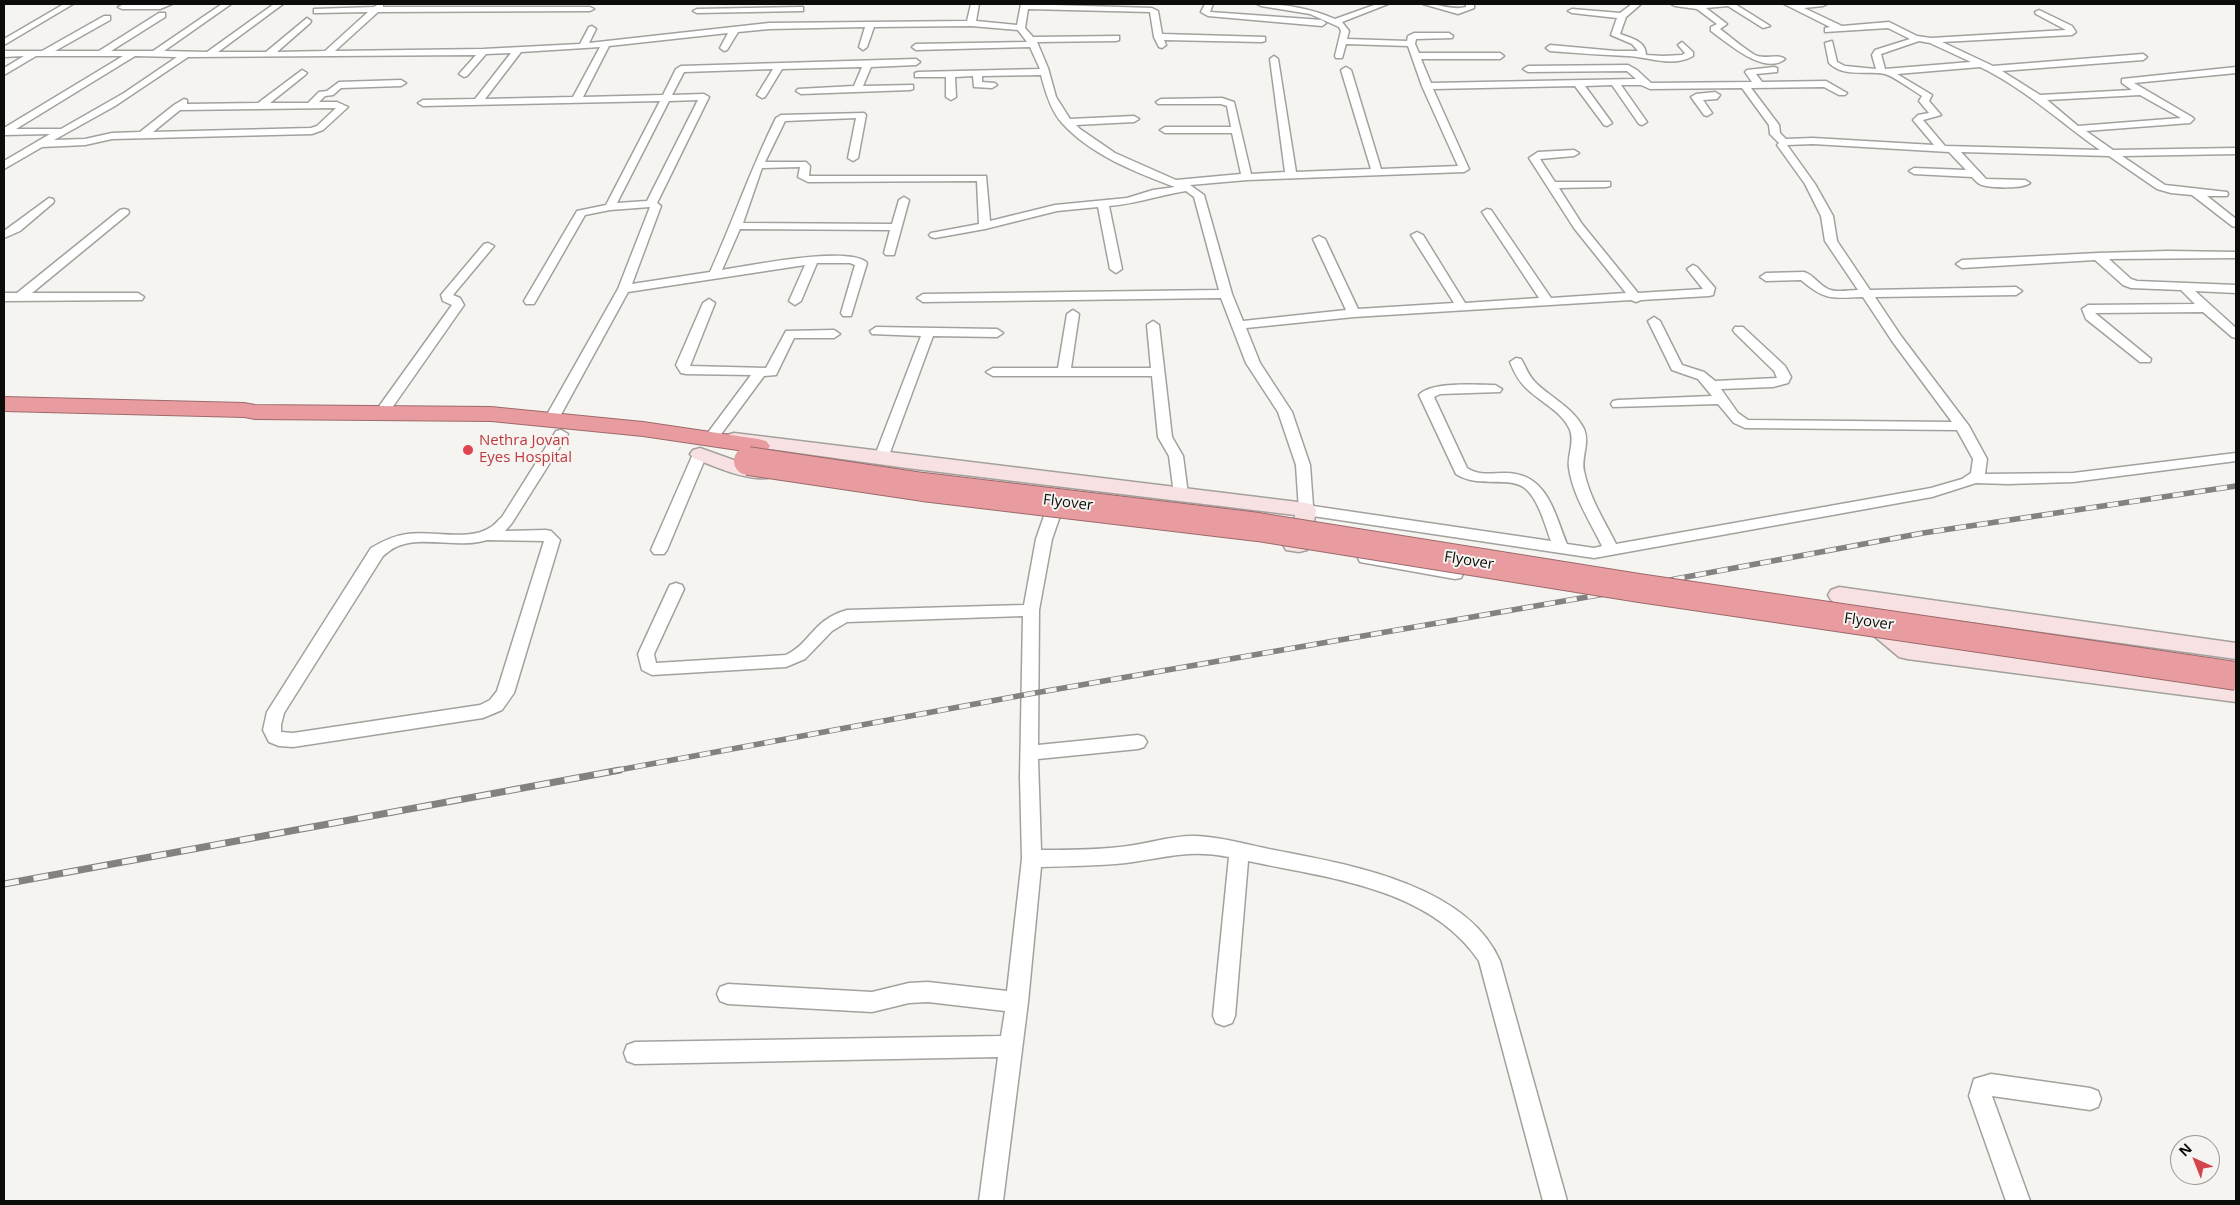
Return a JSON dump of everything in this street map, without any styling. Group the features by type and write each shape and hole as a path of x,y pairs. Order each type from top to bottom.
{"highway":[{"path":"4,404 244,410 255,412 491,414 556,427"},
{"path":"4,417 244,424 556,427"},
{"name":"Flyover","path":"556,427 931,476 1045,487 1328,522 1685,580 2236,660"},
{"name":"Flyover","path":"753,453 923,487 1258,526 1640,588 2236,676"}],"street":[{"path":"4,42 69,4"},
{"path":"122,7 160,7 168,4"},
{"path":"154,54 227,4"},
{"path":"209,55 279,4"},
{"path":"971,23 975,4"},
{"path":"1209,4 1205,12 1208,14 1322,24"},
{"path":"1262,4 1305,11 1337,21 1344,27 1339,56"},
{"path":"1337,21 1384,4"},
{"path":"1427,4 1458,12 1470,8 1470,4"},
{"path":"1634,55 1643,53 1640,45 1614,33 1622,16 1637,4"},
{"path":"1675,4 1699,6 1728,4 1766,26"},
{"path":"1791,5 1823,4"},
{"path":"1021,28 1026,5 1152,10 1154,11 1160,41 1262,39"},
{"path":"1791,5 1841,29"},
{"path":"328,53 380,6"},
{"path":"317,11 380,6 590,9"},
{"path":"697,11 769,6 800,6 796,26"},
{"path":"1699,6 1723,24 1714,29 1749,54 1761,59 1781,59"},
{"path":"1572,11 1622,16"},
{"path":"1828,30 1886,24 1918,39 1932,41 2072,32 2069,28 2039,12"},
{"path":"99,54 162,15"},
{"path":"4,72 107,18"},
{"path":"270,54 307,21"},
{"path":"862,47 871,23"},
{"path":"4,54 188,53 209,55 483,52 583,46 686,36 735,29 796,26 871,23 971,23 1021,28 1033,42 1045,72 1053,100 1066,122 1097,148 1188,188 1199,195 1226,294 1253,363 1285,412 1303,465 1306,510 1299,545"},
{"path":"583,46 592,29"},
{"path":"724,48 735,29"},
{"path":"1175,183 1247,177 1464,169 1427,86 1411,44 1411,38 1414,36 1449,36"},
{"path":"916,47 1116,38"},
{"path":"1918,39 1876,54 1884,72 1927,95 1924,101 1936,115 1921,117 1918,120 1983,182 1991,184 2024,183"},
{"path":"1343,41 1411,44"},
{"path":"1932,41 1992,69 2038,98 2076,129 2164,189 2223,194"},
{"path":"1828,43 1833,63 1837,67 1865,72 1982,64"},
{"path":"576,101 606,44"},
{"path":"1682,45 1690,54 1683,65"},
{"path":"1550,48 1634,55 1683,65"},
{"path":"478,102 519,50"},
{"path":"464,74 483,52"},
{"path":"64,131 4,132 133,53"},
{"path":"4,166 38,144 140,87 188,53"},
{"path":"1416,56 1500,56"},
{"path":"1992,69 2143,57"},
{"path":"1274,59 1291,176"},
{"path":"610,207 664,98 682,68 780,67 916,62"},
{"path":"857,89 868,64"},
{"path":"1683,65 1693,86"},
{"path":"762,95 780,67"},
{"path":"1528,69 1630,69 1642,82 1650,86 1826,84 1842,93"},
{"path":"1346,70 1378,173"},
{"path":"1759,85 1750,72 1774,70"},
{"path":"2076,129 2189,121 2124,82 2236,70"},
{"path":"918,76 1045,72"},
{"path":"259,107 302,73"},
{"path":"978,74 977,85 992,85"},
{"path":"950,75 951,96"},
{"path":"1427,86 1614,81 1642,82"},
{"path":"1614,81 1642,122"},
{"path":"1577,82 1608,123"},
{"path":"310,106 322,94 330,93 339,85 401,84"},
{"path":"1707,113 1696,98 1715,96 1709,86"},
{"path":"1745,86 1774,125 1775,134 1784,142 1813,141 1947,149 2111,153 2236,151"},
{"path":"801,90 910,87"},
{"path":"2038,98 2142,92"},
{"path":"423,103 705,98 651,204"},
{"path":"1161,102 1229,102 1233,106 1236,130 1247,177"},
{"path":"38,144 85,142 112,136 312,131 320,128 343,107 338,105 259,107 181,104 143,135"},
{"path":"714,276 736,226 758,165 780,120 785,117 862,115 853,158"},
{"path":"1066,122 1134,119"},
{"path":"1166,130 1236,130"},
{"path":"1784,142 1782,146 1810,184 1827,216 1831,241 1896,338 1962,426 1980,460 1978,475 1975,478"},
{"path":"1574,153 1534,156 1578,226 1636,298"},
{"path":"758,165 802,164 805,166 803,177 808,179 979,177 983,180 985,226"},
{"path":"1914,171 1976,174"},
{"path":"1552,185 1606,184"},
{"path":"935,235 985,226 1038,214 1055,208 1128,201 1153,192 1188,188"},
{"path":"2195,192 2236,224"},
{"path":"890,253 904,200"},
{"path":"4,235 16,229 49,201"},
{"path":"1104,203 1116,269"},
{"path":"489,536 541,534 549,536 552,540 505,693 496,705 483,711 301,739 284,740 274,737 271,733 271,726 276,712 382,547 408,538 489,536 501,528 556,427 624,289 656,208 655,205 587,210 579,215 530,301"},
{"path":"20,297 124,212"},
{"path":"1487,212 1548,303"},
{"path":"736,226 896,227"},
{"path":"1417,235 1462,307"},
{"path":"1318,239 1354,313"},
{"path":"382,412 458,305 456,300 449,300 447,295 488,246"},
{"path":"1962,264 2098,256 2169,254 2236,256"},
{"path":"2098,256 2130,284 2139,286 2236,289"},
{"path":"624,289 813,260 851,260 861,263 847,312"},
{"path":"795,301 813,260"},
{"path":"1238,325 1354,313 1636,298 1709,292 1709,288 1693,269"},
{"path":"1766,277 1804,276 1827,293 2016,291"},
{"path":"2184,287 2236,334"},
{"path":"923,298 1226,294"},
{"path":"4,297 138,297"},
{"path":"709,303 683,366 684,368 690,370 760,372 773,370 790,334 834,334"},
{"path":"2145,359 2090,316 2088,309 2206,308"},
{"path":"1064,372 1073,314"},
{"path":"1654,321 1677,366 1684,371 1702,375 1735,418 1750,426 1962,426"},
{"path":"1153,326 1156,372 1165,438 1176,456 1181,494"},
{"path":"1711,386 1773,383 1783,380 1783,374 1780,369 1739,330"},
{"path":"876,331 997,333"},
{"path":"881,458 928,332"},
{"path":"1516,362 1525,379 1567,415 1577,430 1579,446 1577,472 1611,550"},
{"path":"659,550 706,446 760,372"},
{"path":"994,372 1156,372"},
{"path":"1495,389 1438,390 1426,395 1461,470 1473,477 1519,479 1530,484 1544,507 1560,548"},
{"path":"1618,404 1722,400"},
{"path":"706,446 773,441 881,458 1306,510 1594,553 1821,510 1932,492 1975,478 2018,480 2085,475 2236,457"},
{"path":"706,446 738,468 875,493 1299,545 1455,574"},
{"path":"991,1201 1017,1002 1032,859 1030,753 1031,610 1044,539 1053,514"},
{"path":"676,589 646,654 648,666 652,669 777,663 790,660 808,647 827,624 847,616 1031,610"},
{"path":"2236,651 1839,596 1907,651 2236,693"},
{"path":"1030,753 1138,742"},
{"path":"1032,859 1120,855 1195,844 1342,872 1393,889 1430,905 1451,918 1471,936 1486,954 1495,976 1533,1126 1555,1201"},
{"path":"1224,1016 1238,851"},
{"path":"728,994 872,1002 909,993 928,992 1017,1002"},
{"path":"635,1053 1011,1046"},
{"path":"2018,1201 1980,1096 1982,1088 1991,1086 2090,1099"}],"railway":[{"path":"613,771 1029,694 1639,588 1675,579 1923,533 2236,486"},
{"path":"4,884 620,770"}],"place":[{"name":"Nethra Jovan Eyes Hospital","path":"468,450"}]}
